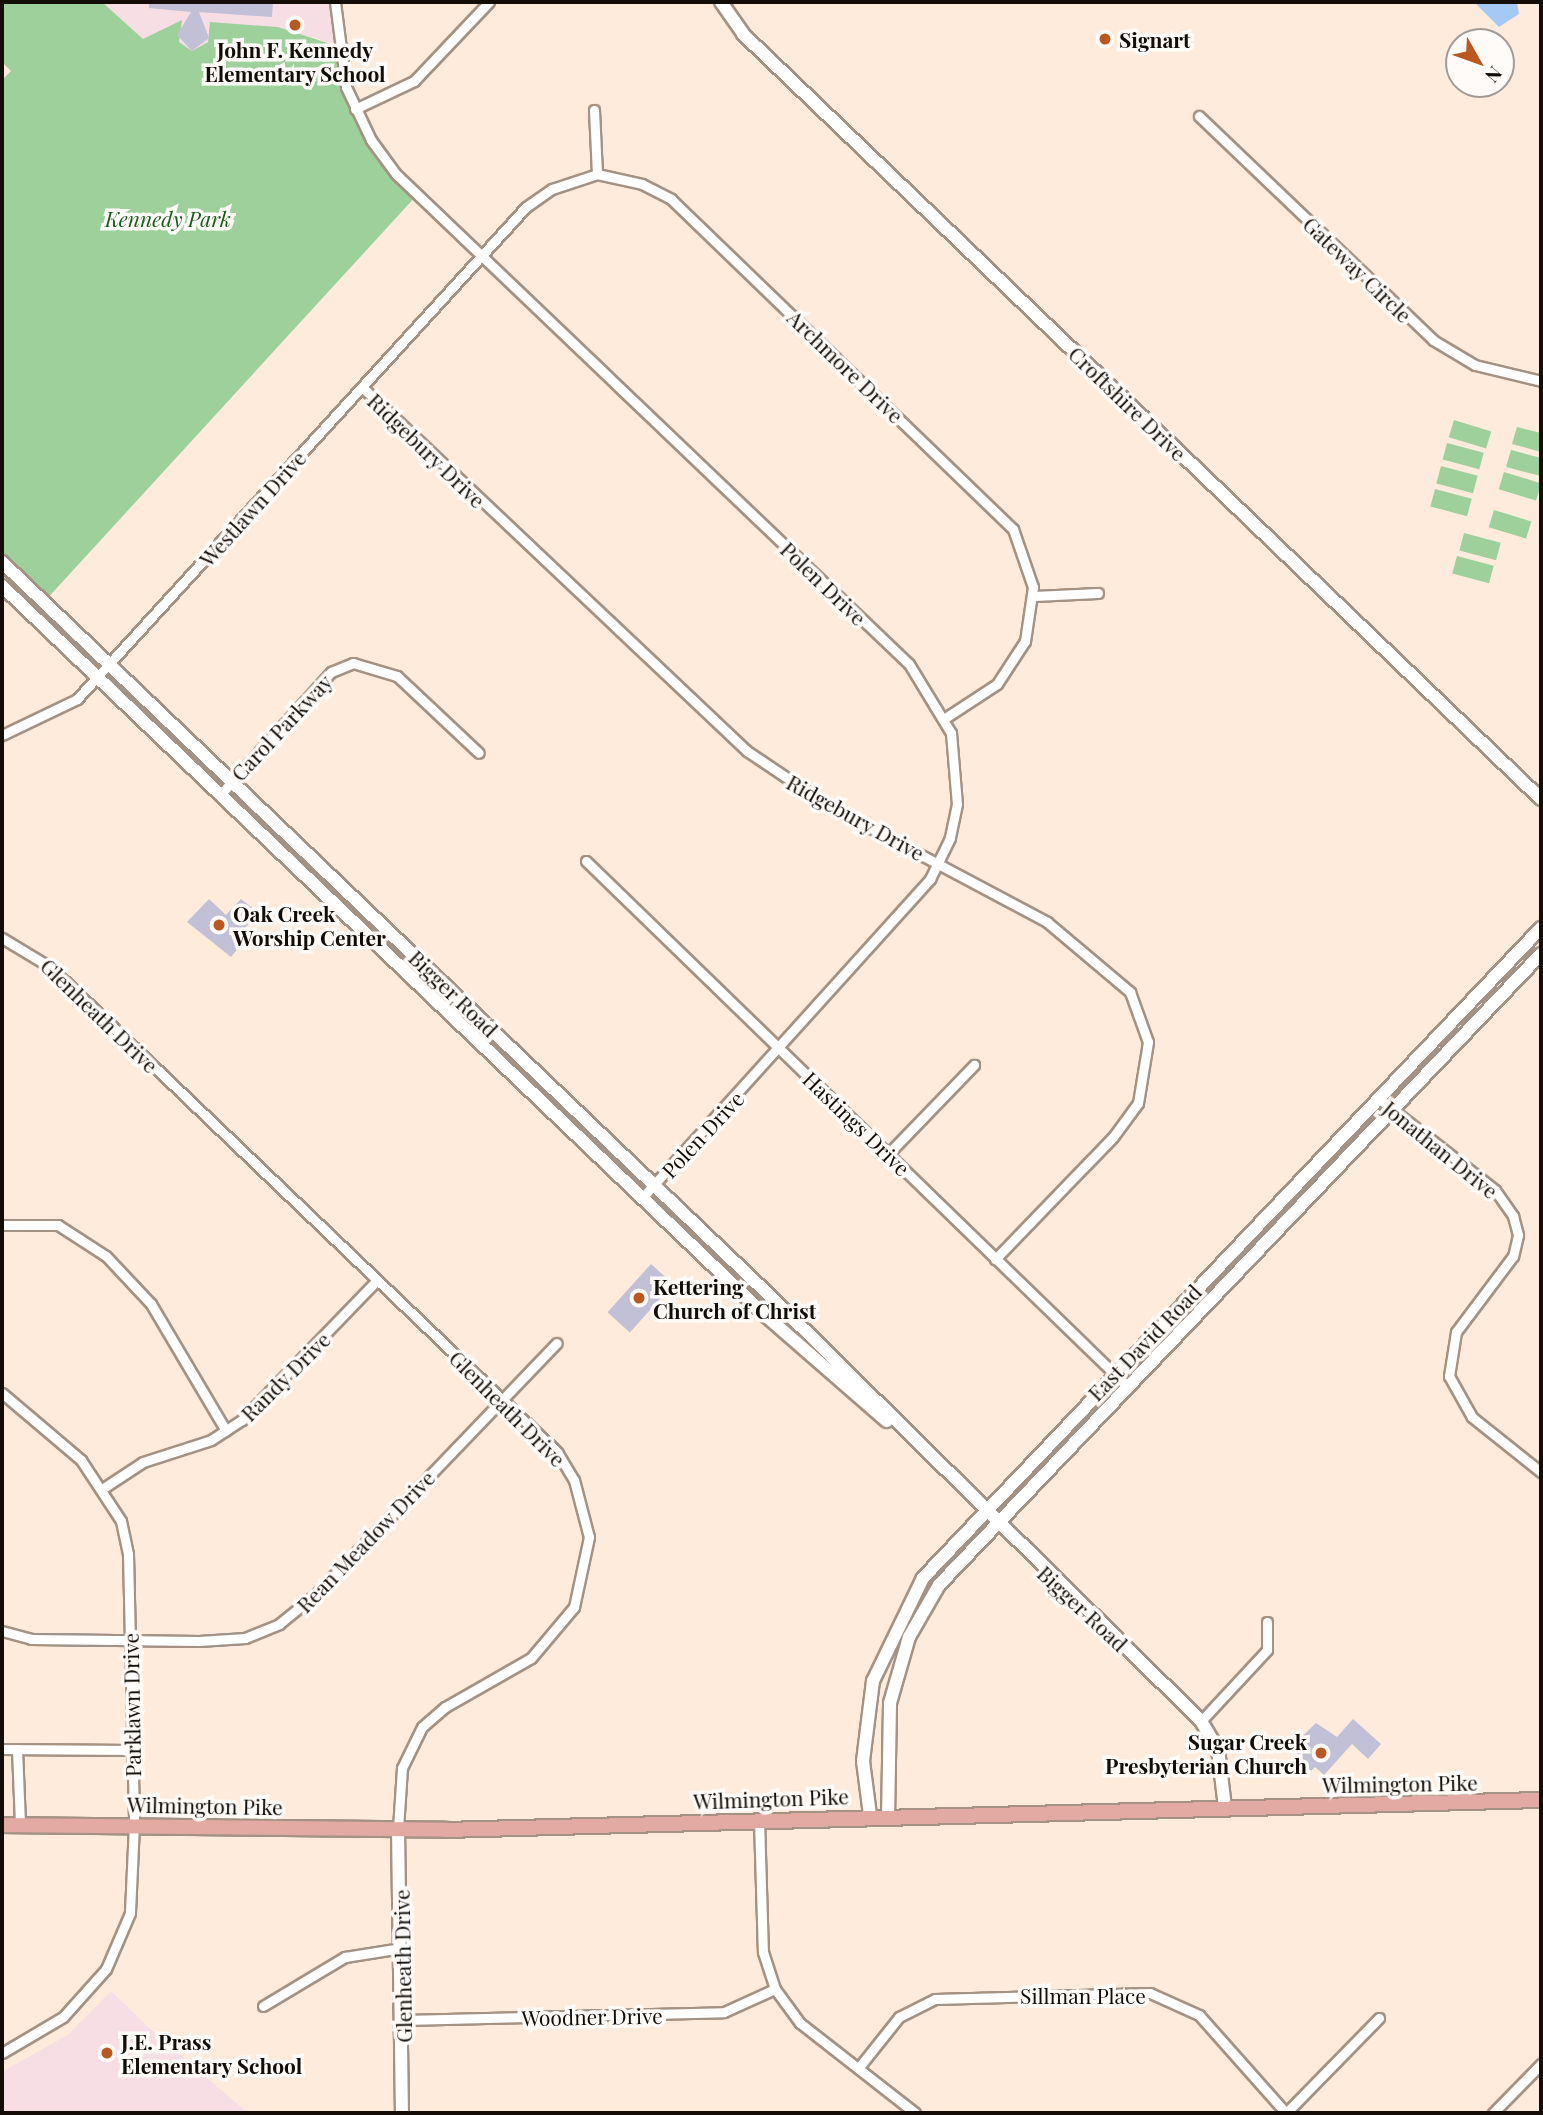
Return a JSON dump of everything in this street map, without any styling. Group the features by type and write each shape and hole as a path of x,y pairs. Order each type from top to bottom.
{"main road":[{"name":"Wilmington Pike","path":"2,1825 398,1829 870,1815 888,1819 1541,1800"}],"street":[{"name":"Polen Drive","path":"335,2 339,56 355,109 396,174 909,664 945,718 955,754 957,804 939,863 911,903 643,1197"},
{"path":"355,109 414,81 489,2"},
{"name":"Croftshire Drive","path":"721,2 743,34 1541,799"},
{"path":"482,254 538,198 597,174 594,110"},
{"name":"Gateway Circle","path":"1199,116 1433,340 1475,365 1541,382"},
{"name":"Archmore Drive","path":"597,174 642,184 671,199 948,462 1013,529 1034,596 1027,634 1008,672 984,696 945,718"},
{"name":"Westlawn Drive","path":"2,735 61,710 98,677 482,254"},
{"name":"Ridgebury Drive","path":"363,388 738,744 829,806 1048,922 1108,967 1137,1005 1148,1042 1147,1072 1133,1114 995,1259"},
{"name":"Bigger Road","path":"2,562 873,1396 899,1430 1201,1721 1219,1749 1226,1808"},
{"name":"Bigger Road","path":"2,586 855,1399 899,1430"},
{"path":"1034,596 1098,593"},
{"name":"Carol Parkway","path":"220,794 331,672 353,663 397,676 479,753"},
{"name":"Hastings Drive","path":"586,861 1127,1386"},
{"name":"East David Road","path":"870,1815 863,1761 873,1681 923,1578 982,1511 1541,928"},
{"name":"Glenheath Drive","path":"2,938 50,967 557,1452 574,1480 587,1516 587,1570 574,1608 544,1648 422,1727 402,1768 398,1829 404,2020 402,2113"},
{"name":"East David Road","path":"888,1819 890,1703 904,1652 939,1585 994,1523 1541,954"},
{"path":"888,1154 974,1065"},
{"name":"Jonathan Drive","path":"1378,1098 1495,1190 1513,1216 1518,1235 1513,1256 1456,1332 1449,1376 1472,1417 1541,1472"},
{"path":"2,1225 58,1225 106,1256 151,1304 226,1431"},
{"name":"Randy Drive","path":"104,1487 143,1462 226,1431 254,1411 377,1280"},
{"name":"Rean Meadow Drive","path":"2,1631 31,1639 236,1639 293,1615 557,1343"},
{"name":"Parklawn Drive","path":"2,1393 104,1487 125,1537 131,1640 134,1825 130,1913 106,1969 63,2017 2,2053"},
{"path":"1201,1721 1267,1650 1267,1622"},
{"path":"2,1749 132,1750"},
{"path":"17,1749 20,1825"},
{"path":"759,1819 763,1952 775,1989 800,2023 860,2066 915,2113"},
{"path":"263,2006 345,1958 401,1948"},
{"name":"Woodner Drive","path":"404,2020 724,2012 775,1989"},
{"name":"Sillman Place","path":"860,2066 899,2017 934,1999 1150,1993 1199,2015 1286,2113"},
{"path":"1286,2113 1379,2018"},
{"path":"1493,2113 1541,2064"}],"shaded area":[{"name":"John F. Kennedy Elementary School","path":"102,2 335,2 337,46 314,37 209,29 208,42 192,51 179,42 180,25 143,39"},
{"name":"J.E. Prass Elementary School","path":"111,1991 147,2026 248,2113 2,2113 2,2072 69,2034"}],"green space":[{"name":"Kennedy Park","path":"2,2 102,2 143,39 182,20 179,42 192,51 208,42 210,22 278,27 337,46 371,140 417,195 44,602 2,562 2,80 11,71 2,62"},
{"path":"1454,420 1491,431 1486,449 1449,437"},
{"path":"1517,427 1541,433 1541,452 1512,444"},
{"path":"1447,443 1484,453 1479,469 1443,459"},
{"path":"1511,450 1541,458 1541,476 1506,467"},
{"path":"1441,466 1478,476 1473,493 1436,483"},
{"path":"1504,472 1541,483 1536,501 1499,489"},
{"path":"1435,489 1472,499 1467,516 1430,506"},
{"path":"1494,510 1531,521 1526,539 1489,527"},
{"path":"1464,533 1501,543 1496,560 1459,550"},
{"path":"1457,556 1494,566 1489,583 1452,573"}],"water":[{"path":"1517,2 1519,14 1499,27 1476,4"}],"building":[{"name":"John F. Kennedy Elementary School","path":"149,2 273,2 272,17 199,12 209,38 192,51 177,35 191,12 149,8"},
{"name":"Oak Creek Worship Center","path":"209,899 226,915 241,899 259,913 239,934 244,941 231,957 187,922"},
{"name":"Kettering Church of Christ","path":"651,1264 673,1284 630,1332 608,1312"},
{"name":"Sugar Creek Presbyterian Church","path":"1353,1719 1381,1744 1368,1759 1352,1744 1324,1775 1315,1767 1311,1771 1291,1747 1316,1723 1337,1737"}],"place":[{"name":"John F. Kennedy Elementary School","path":"295,25"},
{"name":"Signart","path":"1105,39"},
{"name":"Oak Creek Worship Center","path":"219,925"},
{"name":"Kettering Church of Christ","path":"639,1298"},
{"name":"Sugar Creek Presbyterian Church","path":"1321,1753"},
{"name":"J.E. Prass Elementary School","path":"107,2053"}]}
